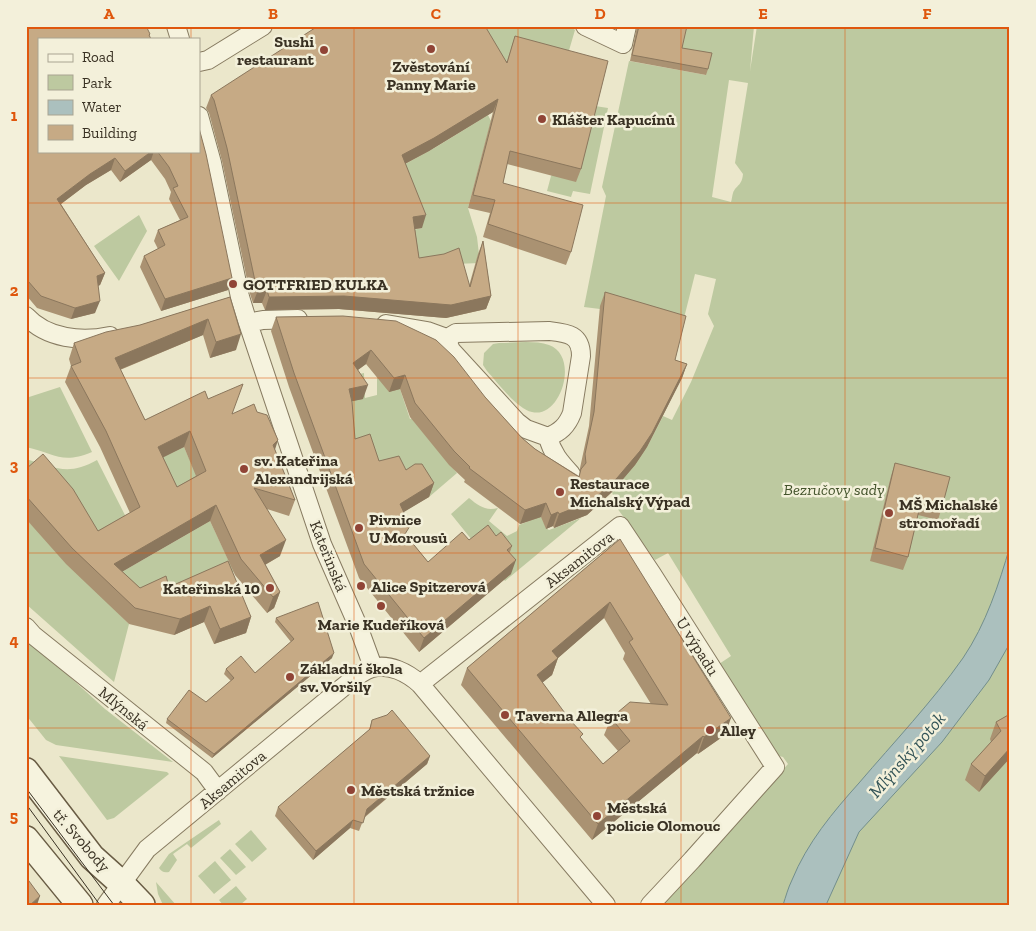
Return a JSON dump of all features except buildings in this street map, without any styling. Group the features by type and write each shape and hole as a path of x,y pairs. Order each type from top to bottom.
{"street":[{"path":"176,26 180,38"},
{"path":"200,62 208,60 263,26"},
{"path":"585,26 623,44 627,26"},
{"name":"Kateřinská","path":"200,120 222,208 240,297 248,323 322,544 358,626 373,667"},
{"path":"222,302 240,297"},
{"path":"26,316 32,323 63,337 77,339 99,338 128,331"},
{"path":"248,323 263,320 317,319"},
{"path":"373,322 427,331 449,339"},
{"path":"559,332 574,337 578,341 581,348 581,356 572,414 564,428 557,434 548,437 526,429 517,422 448,347 451,336 456,333 559,332"},
{"path":"548,437 550,447 556,457 571,474"},
{"name":"Aksamitova","path":"420,684 620,526"},
{"name":"U výpadu","path":"620,526 775,767 650,905"},
{"name":"Mlýnská","path":"26,627 33,635 204,772 218,791"},
{"path":"373,667 399,670 420,684 606,905"},
{"name":"Aksamitova","path":"106,905 147,849 342,688 373,667"},
{"name":"tř. Svobody","path":"26,771 92,856 142,905"},
{"path":"26,839 80,905"}],"green space":[{"path":"472,26 570,26 575,30 565,64 511,49 507,61 499,59"},
{"name":"Bezručovy sady","path":"687,26 754,26 750,71 757,26 1010,26 1010,546 1007,554 1010,562 1010,905 663,905 788,764 783,757 779,756 719,664 731,656 668,553 655,560 617,508 612,492 647,447 663,416 672,420 691,382 714,326 708,314 716,279 695,274 681,330 601,307 600,309 584,307 606,196 602,187 629,61 706,75 681,54","holes":["729,80 748,83 735,163 743,174 740,183 734,190 731,202 712,197"]},
{"path":"595,106 608,108 590,194 573,191 571,197 547,191 551,176"},
{"path":"488,115 491,121 468,208 477,237 480,263 455,264 415,272 408,231 422,228 389,173"},
{"path":"139,215 147,231 119,281 94,246"},
{"path":"537,343 549,345 558,351 564,361 565,373 558,397 551,406 542,412 526,410 487,371 483,365 484,353 493,344"},
{"path":"364,373 365,398 377,395 377,374 397,380 410,419 413,418 457,473 429,497 354,452 333,380"},
{"path":"60,387 92,452 73,458 65,458 26,447 26,398"},
{"path":"184,447 201,486 171,503 155,461"},
{"path":"26,459 62,469 78,468 97,460 130,525 92,547 26,478"},
{"path":"469,498 482,507 489,509 498,508 489,521 507,536 517,531 519,525 541,516 546,528 549,530 581,518 505,581 451,514"},
{"path":"26,519 129,624 114,682 26,604"},
{"path":"210,521 234,572 163,603 134,604 108,580"},
{"path":"26,637 105,709 173,762 56,745 46,740 26,715"},
{"path":"59,756 167,772 169,774 114,818 107,820"},
{"path":"219,820 221,824 191,848 187,844 173,854 177,860 169,872 164,872 159,868 169,854"},
{"path":"251,830 267,849 252,862 235,844"},
{"path":"230,849 246,867 236,875 220,858"},
{"path":"215,861 231,880 214,894 198,876"},
{"path":"156,882 176,905 163,905 158,894"},
{"path":"236,886 247,899 240,905 223,905 219,900"}],"water":[{"name":"Mlýnský potok","path":"1010,546 1010,643 989,680 942,742 859,832 826,905 783,905 798,866 821,828 926,706 963,658 985,618"}],"tram line":[{"path":"26,788 114,905"},
{"path":"26,804 100,905"}],"place":[{"name":"Zvěstování Panny Marie","path":"431,49"},
{"name":"Sushi restaurant","path":"324,50"},
{"name":"Klášter Kapucínů","path":"542,119"},
{"name":"GOTTFRIED KULKA","path":"233,284"},
{"name":"sv. Kateřina Alexandrijská","path":"244,469"},
{"name":"Restaurace Michalský Výpad","path":"560,492"},
{"name":"MŠ Michalské stromořadí","path":"889,513"},
{"name":"Pivnice U Morousů","path":"359,528"},
{"name":"Alice Spitzerová","path":"361,586"},
{"name":"Kateřinská 10","path":"270,588"},
{"name":"Marie Kudeříková","path":"381,606"},
{"name":"Základní škola sv. Voršily","path":"290,677"},
{"name":"Taverna Allegra","path":"505,715"},
{"name":"Alley","path":"710,730"},
{"name":"Městská tržnice","path":"351,790"},
{"name":"Městská policie Olomouc","path":"597,816"}]}
